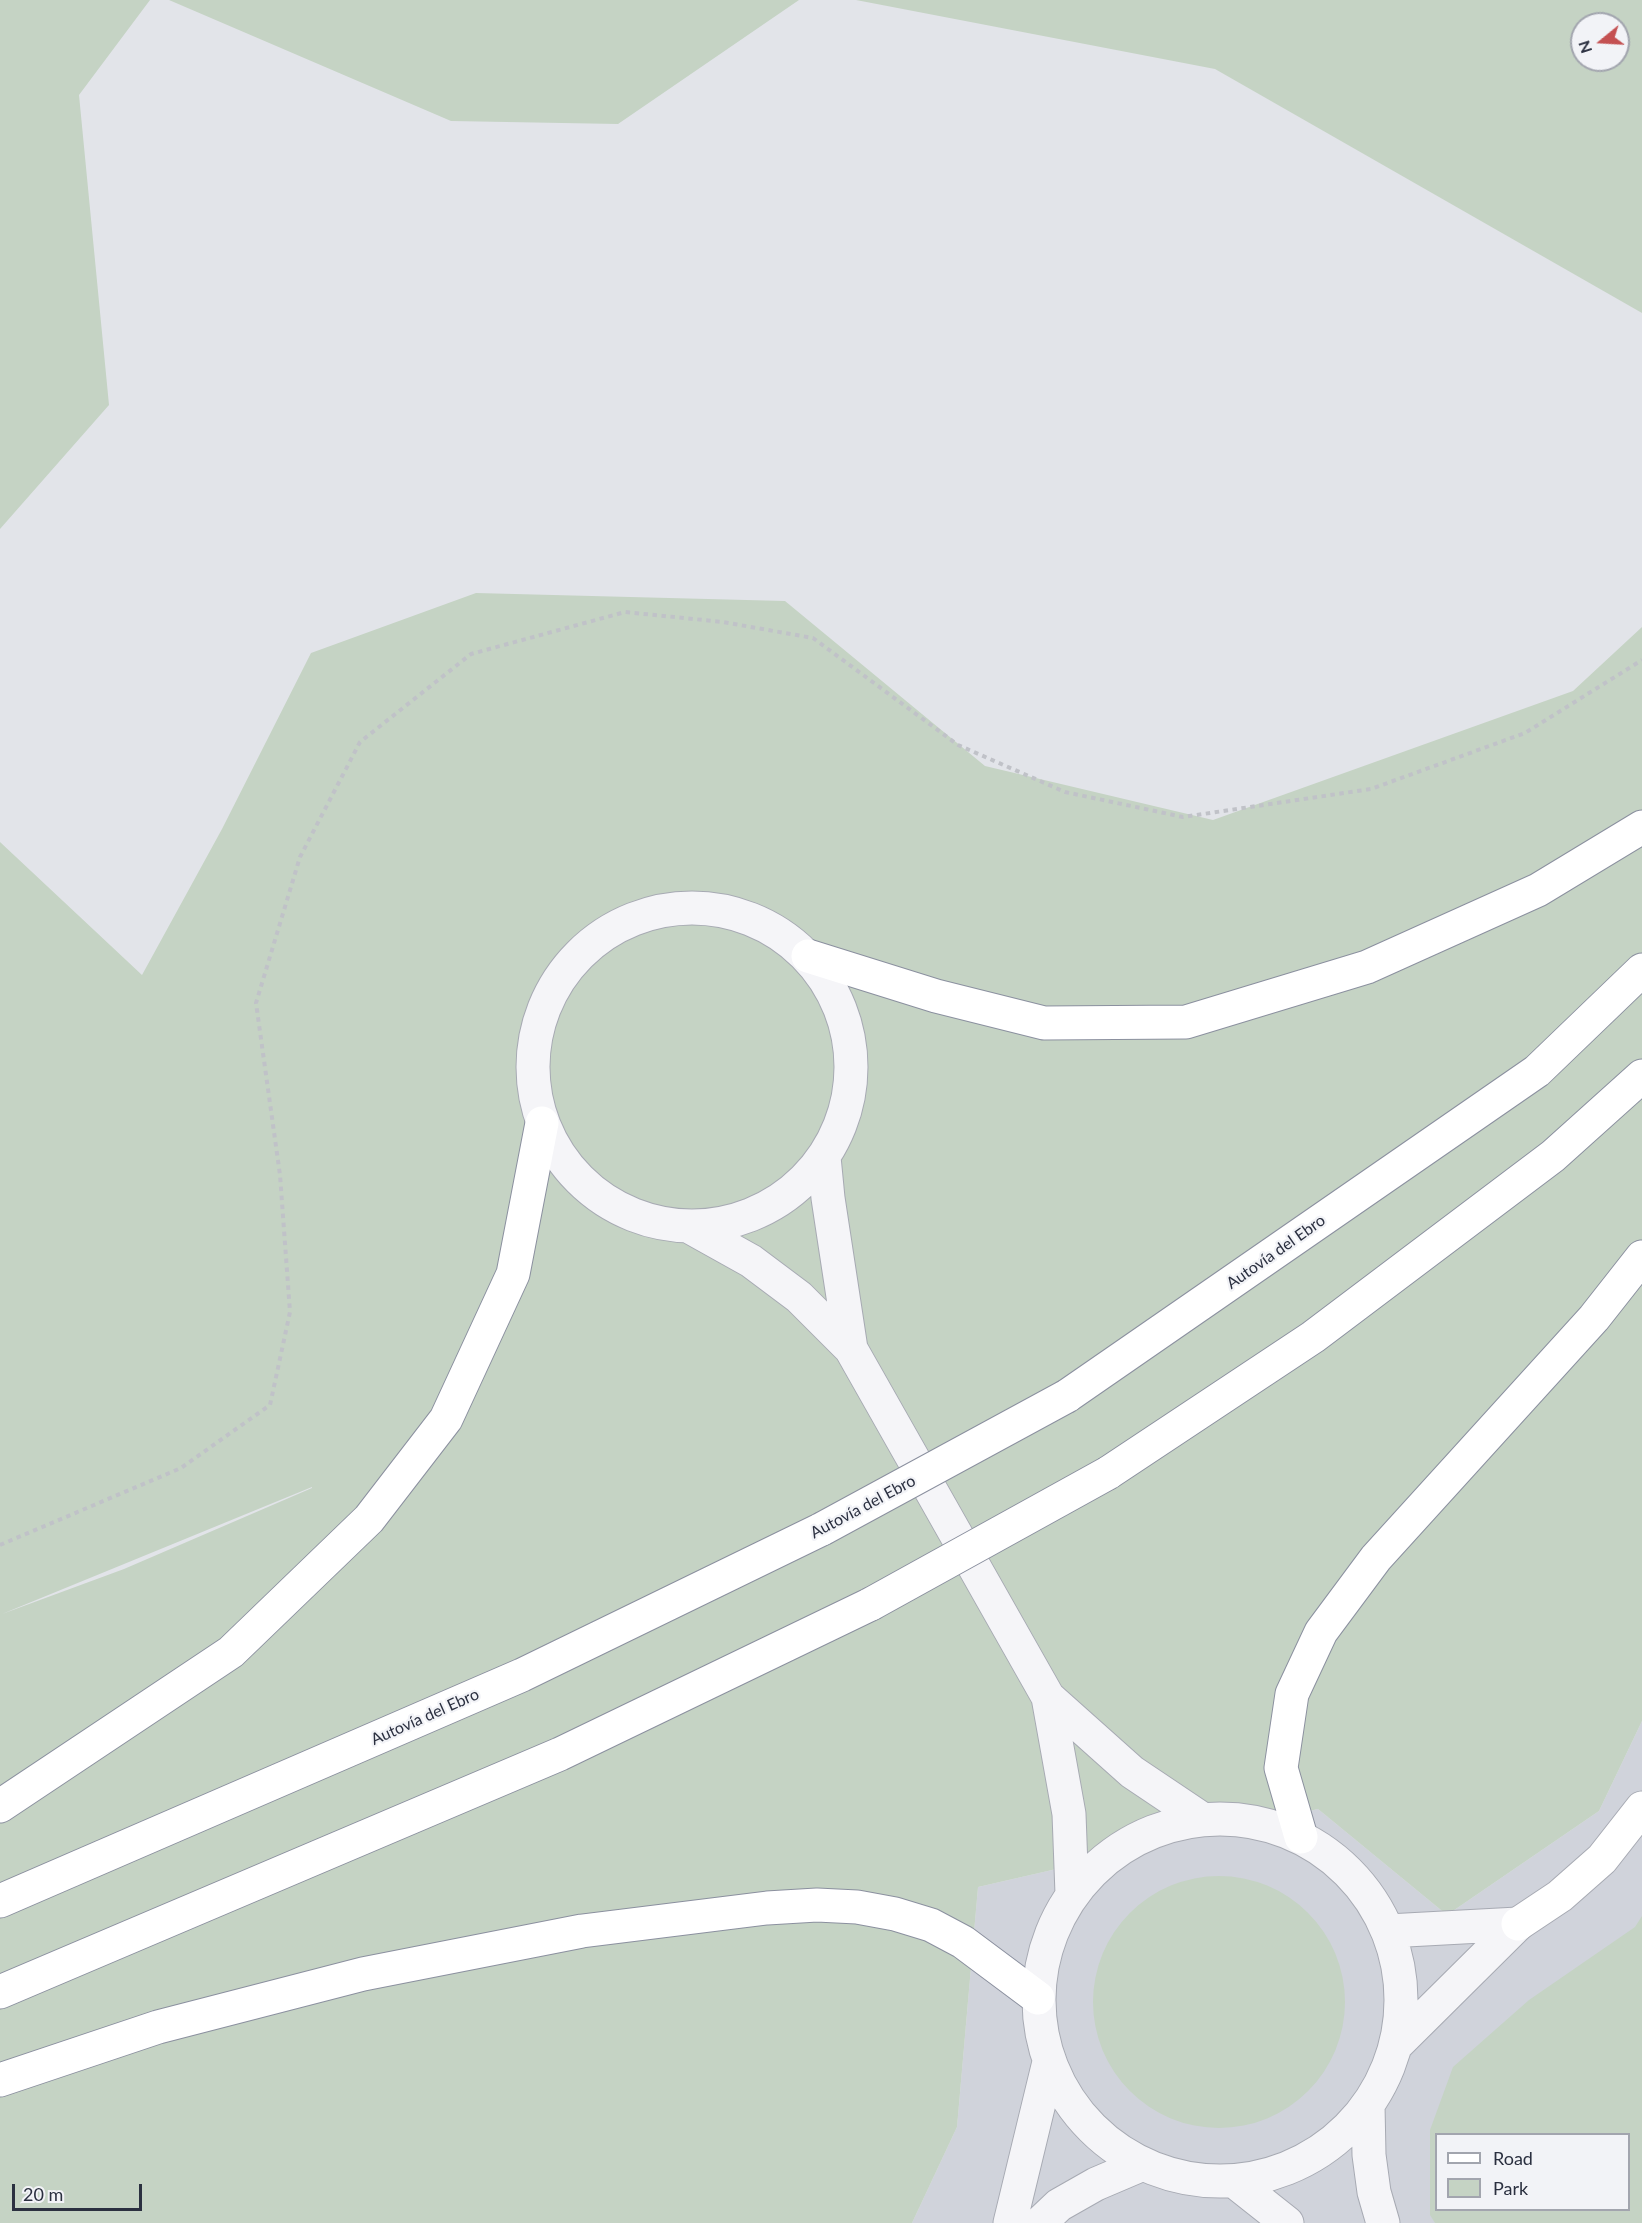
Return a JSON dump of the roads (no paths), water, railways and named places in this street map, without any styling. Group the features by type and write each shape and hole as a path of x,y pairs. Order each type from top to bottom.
{"main road":[{"path":"808,956 936,996 1044,1023 1186,1022 1367,967 1538,890 1642,827"},
{"name":"Autovía del Ebro","path":"0,1901 522,1675 822,1529 1067,1396 1537,1071 1642,970"},
{"path":"0,1992 561,1754 871,1604 1108,1473 1313,1337 1553,1156 1642,1076"},
{"path":"0,1806 231,1652 369,1519 446,1419 513,1274 542,1122"},
{"path":"1301,1837 1281,1768 1292,1694 1320,1632 1376,1558 1594,1318 1642,1257"},
{"path":"1518,1924 1560,1896 1602,1859 1642,1808"},
{"path":"0,2080 158,2027 363,1974 582,1931 767,1908 817,1905 856,1907 895,1914 931,1925 963,1941 1038,1998"}],"street":[{"path":"690,906 734,912 774,929 808,956 839,1001 852,1054 847,1108 824,1157 799,1187 766,1209 729,1223 690,1227 643,1219 600,1198 566,1165 542,1122 533,1080 536,1036 549,995 574,959 608,931 647,913 690,906"},
{"path":"824,1157 851,1349"},
{"path":"690,1227 751,1261 799,1297 851,1349 1048,1698 1132,1772 1202,1819"},
{"path":"1048,1698 1069,1814 1072,1894"},
{"path":"1202,1819 1253,1821 1301,1837 1330,1856 1355,1879 1388,1931 1399,1976 1400,2015 1396,2045 1383,2080 1368,2105 1341,2135 1309,2158 1272,2174 1234,2181 1187,2178 1143,2164 1103,2139 1071,2104 1049,2062 1041,2030 1038,1998 1042,1962 1054,1927 1072,1894 1097,1865 1128,1843 1164,1827 1202,1819"},
{"path":"1388,1931 1518,1924"},
{"path":"1396,2045 1518,1924"},
{"path":"1010,2223 1049,2062"},
{"path":"1368,2105 1369,2155 1374,2192 1383,2223"},
{"path":"1040,2223 1068,2199 1143,2164"},
{"path":"1234,2181 1287,2223"}]}
